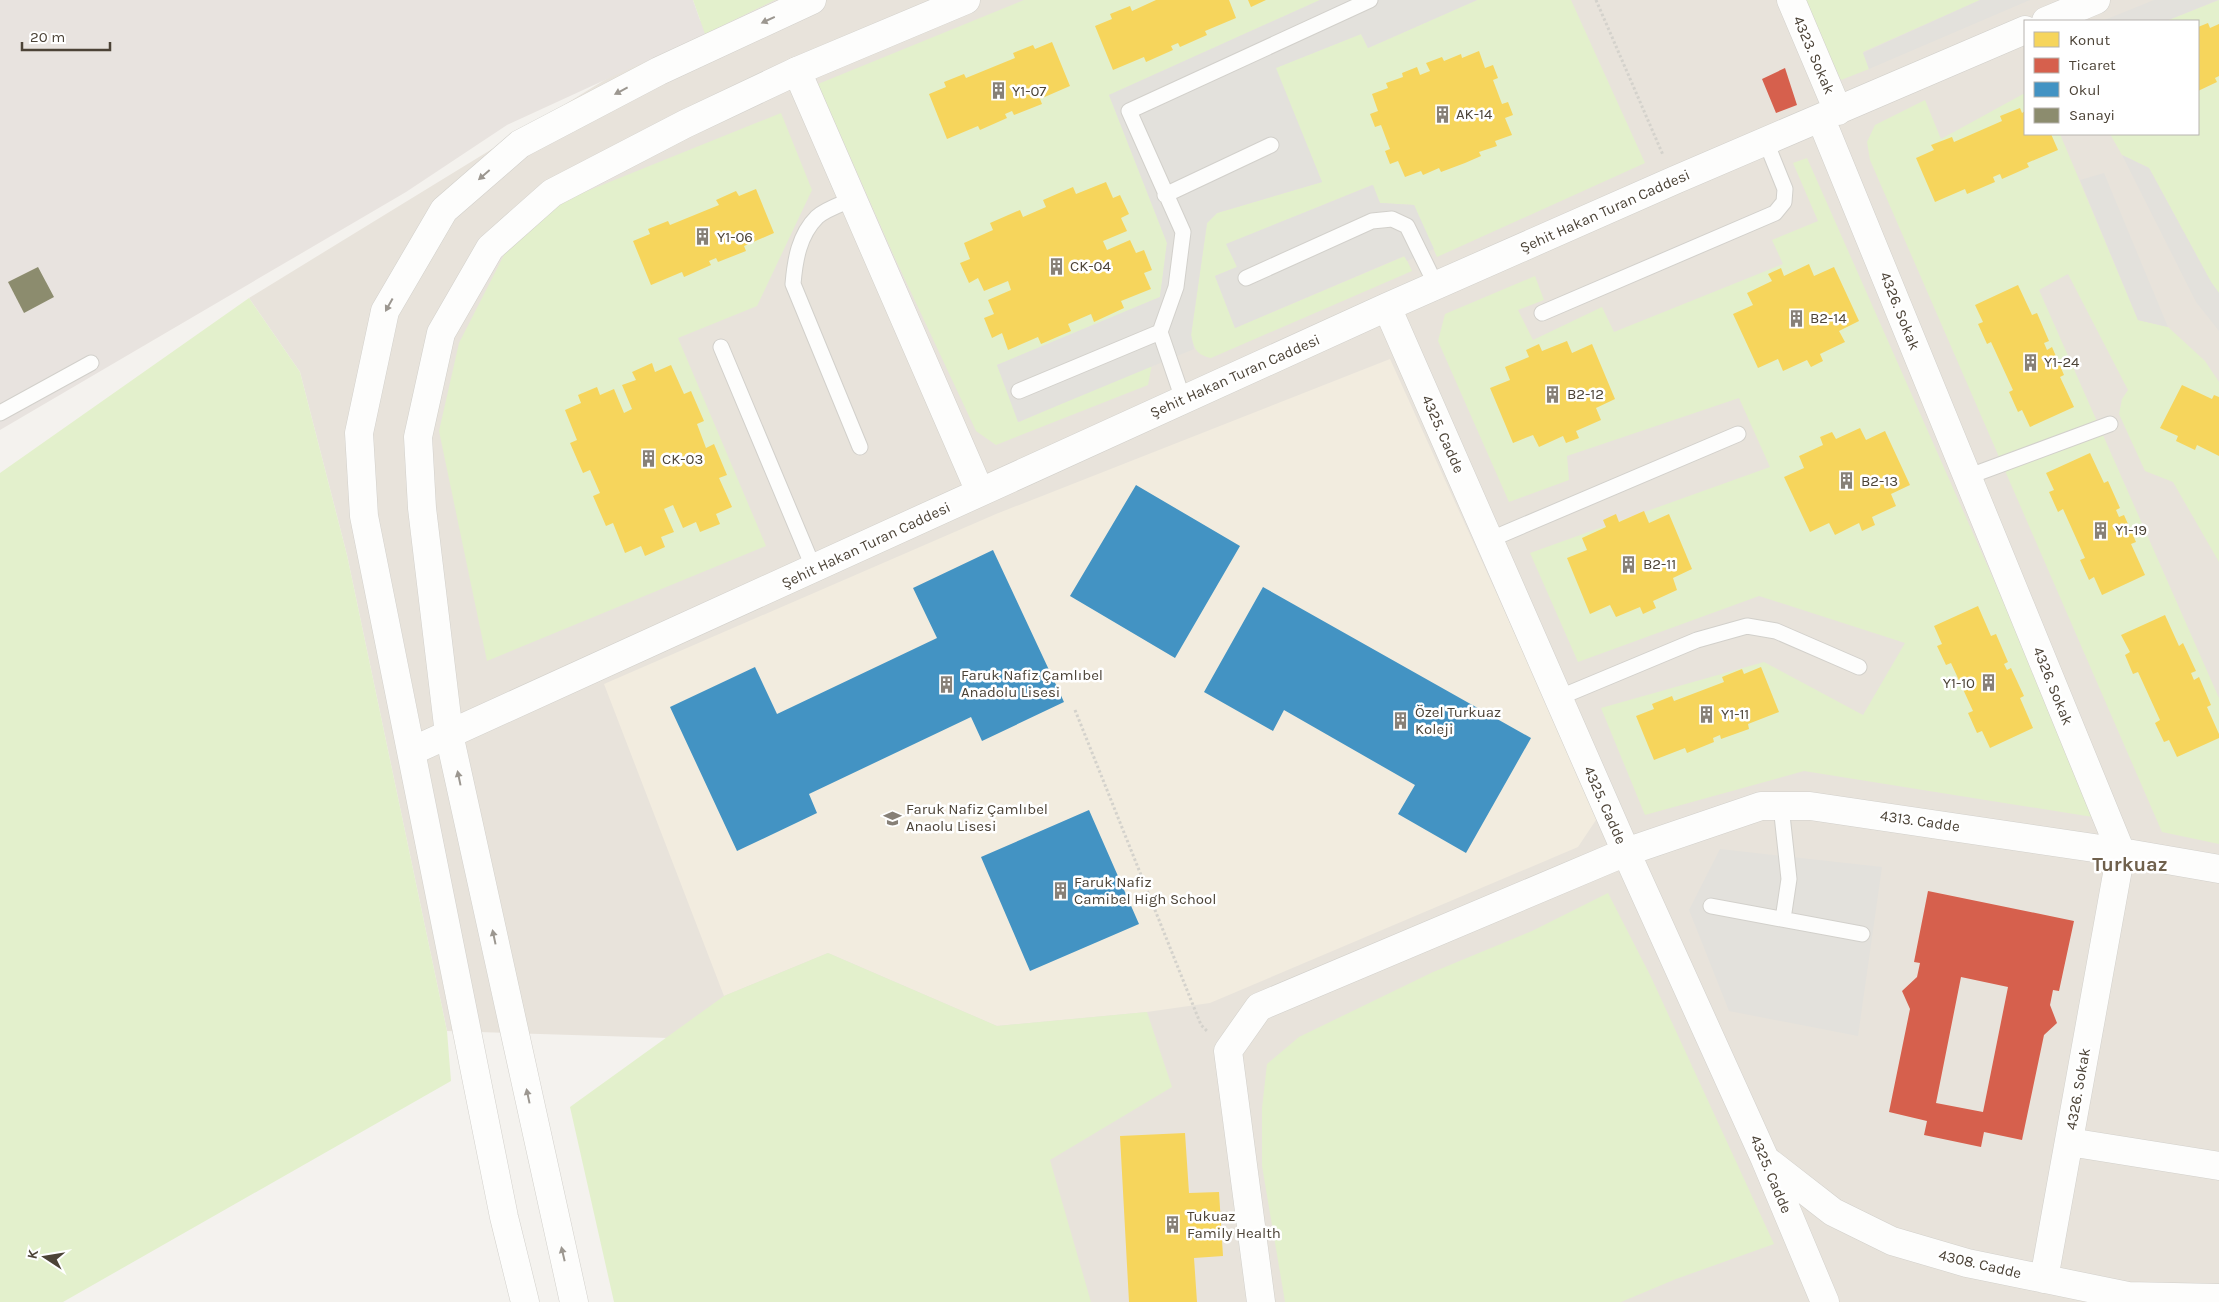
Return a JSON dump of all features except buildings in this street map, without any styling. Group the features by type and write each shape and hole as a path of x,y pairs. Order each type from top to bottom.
{"street":[{"path":"526,1302 504,1217 364,516 358,433 385,312 444,210 520,144 659,71 812,0"},
{"path":"574,1302 449,734 422,508 418,437 441,333 490,248 552,193 685,124 797,72 966,0"},
{"name":"4323. Sokak","path":"1791,0 1830,115"},
{"path":"2048,20 2096,0"},
{"name":"Şehit Hakan Turan Caddesi","path":"412,752 1436,285 2024,30"},
{"path":"797,72 980,492"},
{"name":"4326. Sokak","path":"1830,115 1967,477 2120,852 2044,1279"},
{"name":"4325. Cadde","path":"1387,307 1626,852 1765,1159 1825,1302"},
{"name":"4313. Cadde","path":"1228,1051 1259,1007 1626,852 1761,806 1810,806 2120,852 2219,869"},
{"path":"1228,1051 1261,1302"},
{"path":"2069,1142 2219,1166"},
{"name":"4308. Cadde","path":"1765,1159 1833,1212 1892,1241 1967,1263 2044,1279 2122,1299 2219,1298"}],"lane":[{"path":"1183,400 1160,332 1176,287 1183,232 1129,111 1370,0"},
{"path":"1542,313 1775,213 1784,202 1786,189 1766,142"},
{"path":"1166,195 1271,145"},
{"path":"853,199 818,217 809,229 795,257 793,284 860,447"},
{"path":"1246,278 1372,221 1392,219 1407,226 1436,285"},
{"path":"1019,391 1160,332"},
{"path":"721,347 814,569"},
{"path":"0,413 91,363"},
{"path":"1967,477 2110,424"},
{"path":"1489,540 1738,434"},
{"path":"1558,698 1697,640 1747,626 1776,631 1859,667"},
{"path":"1781,806 1789,879 1783,919"},
{"path":"1711,906 1862,934"}],"path":[{"path":"1596,0 1675,180"},
{"path":"1075,710 1200,1025 1228,1051"}],"shaded area":[{"path":"0,0 693,0 705,34 507,125 406,192 0,430"},
{"path":"735,0 2219,0 2219,1302 1067,1302 1020,1049 447,1031 347,555 300,372 249,298"},
{"path":"1320,0 1477,0 1368,48 1361,34 1276,68 1322,182 1217,213 1207,223 1191,335 1194,349 1018,422 997,365 1160,297 1167,243 1109,95"},
{"path":"1980,0 2030,0 1869,69 1863,53"},
{"path":"2154,0 2218,0 2168,20 2104,20"},
{"path":"2122,155 2149,168 2211,282 2219,293 2219,331 2196,302"},
{"path":"2104,173 2168,327 2138,320 2080,180"},
{"path":"1373,185 1380,203 1414,205 1434,249 1407,261 1404,256 1235,328 1215,276 1237,267 1226,244"},
{"path":"1390,359 1598,817 1578,847 1210,1003 1147,1012 997,1026 828,953 724,996 604,684 996,514"},
{"path":"1720,849 1882,867 1858,1036 1729,1011 1689,910"}],"green space":[{"path":"693,0 775,0 705,34"},
{"path":"1024,0 1320,0 1109,95 1167,243 1160,297 997,365 1019,422 1152,364 1148,385 996,445 976,431 894,256 818,84"},
{"path":"1477,0 1571,0 1645,163 1437,257 1414,205 1380,203 1372,185 1227,244 1237,267 1215,276 1235,328 1405,256 1412,271 1211,358 1199,353 1193,344 1191,335 1207,223 1217,213 1322,182 1275,68 1361,34 1368,48"},
{"path":"1804,0 1980,0 1863,52 1869,69 1841,80"},
{"path":"2219,0 2219,293 2211,282 2149,168 2122,155 2111,135 2199,135 2199,20 2169,20"},
{"path":"2024,94 2024,135 2060,135 2138,320 2168,327 2205,361 2219,382 2219,562 2173,482 2145,471 2119,414 2122,399 2128,390 2068,274 2039,290 2219,698 2219,844 2162,832 1870,160 1867,142 1875,125 1925,100 1941,139"},
{"path":"781,113 812,190 757,306 678,338 766,546 487,661 439,431 459,343 505,253 565,200"},
{"path":"1807,158 2099,818 1804,771 1645,815 1601,708 1764,662 1863,715 1905,643 1759,596 1578,662 1530,553 1770,467 1739,398 1567,456 1569,480 1509,502 1438,341 1445,314 1535,276 1544,300 1518,310 1533,340 1602,307 1614,332 1783,264 1772,240 1818,221 1793,163"},
{"path":"249,298 300,372 347,555 447,1031 451,1081 63,1302 0,1302 0,473"},
{"path":"1608,893 1651,977 1774,1244 1676,1279 1621,1302 1285,1302 1262,1166 1262,1108 1267,1064 1299,1037 1433,972 1532,931"},
{"path":"828,953 997,1026 1147,1012 1172,1087 1050,1160 1091,1302 614,1302 570,1107 724,996"}],"place":[{"name":"Y1-07","path":"998,91"},
{"name":"AK-14","path":"1442,114"},
{"name":"Y1-06","path":"703,237"},
{"name":"CK-04","path":"1056,266"},
{"name":"B2-14","path":"1796,318"},
{"name":"Y1-24","path":"2030,362"},
{"name":"B2-12","path":"1553,394"},
{"name":"CK-03","path":"648,459"},
{"name":"B2-13","path":"1847,481"},
{"name":"Y1-19","path":"2101,530"},
{"name":"B2-11","path":"1629,564"},
{"name":"Y1-10","path":"1989,683"},
{"name":"Faruk Nafiz Çamlıbel Anadolu Lisesi","path":"947,684"},
{"name":"Y1-11","path":"1707,714"},
{"name":"Özel Turkuaz Koleji","path":"1401,721"},
{"name":"Faruk Nafiz Çamlıbel Anaolu Lisesi","path":"892,818"},
{"name":"Faruk Nafiz Camibel High School","path":"1060,891"},
{"name":"Tukuaz Family Health","path":"1173,1225"}],"district":[{"name":"Turkuaz","path":"2130,864"}]}
